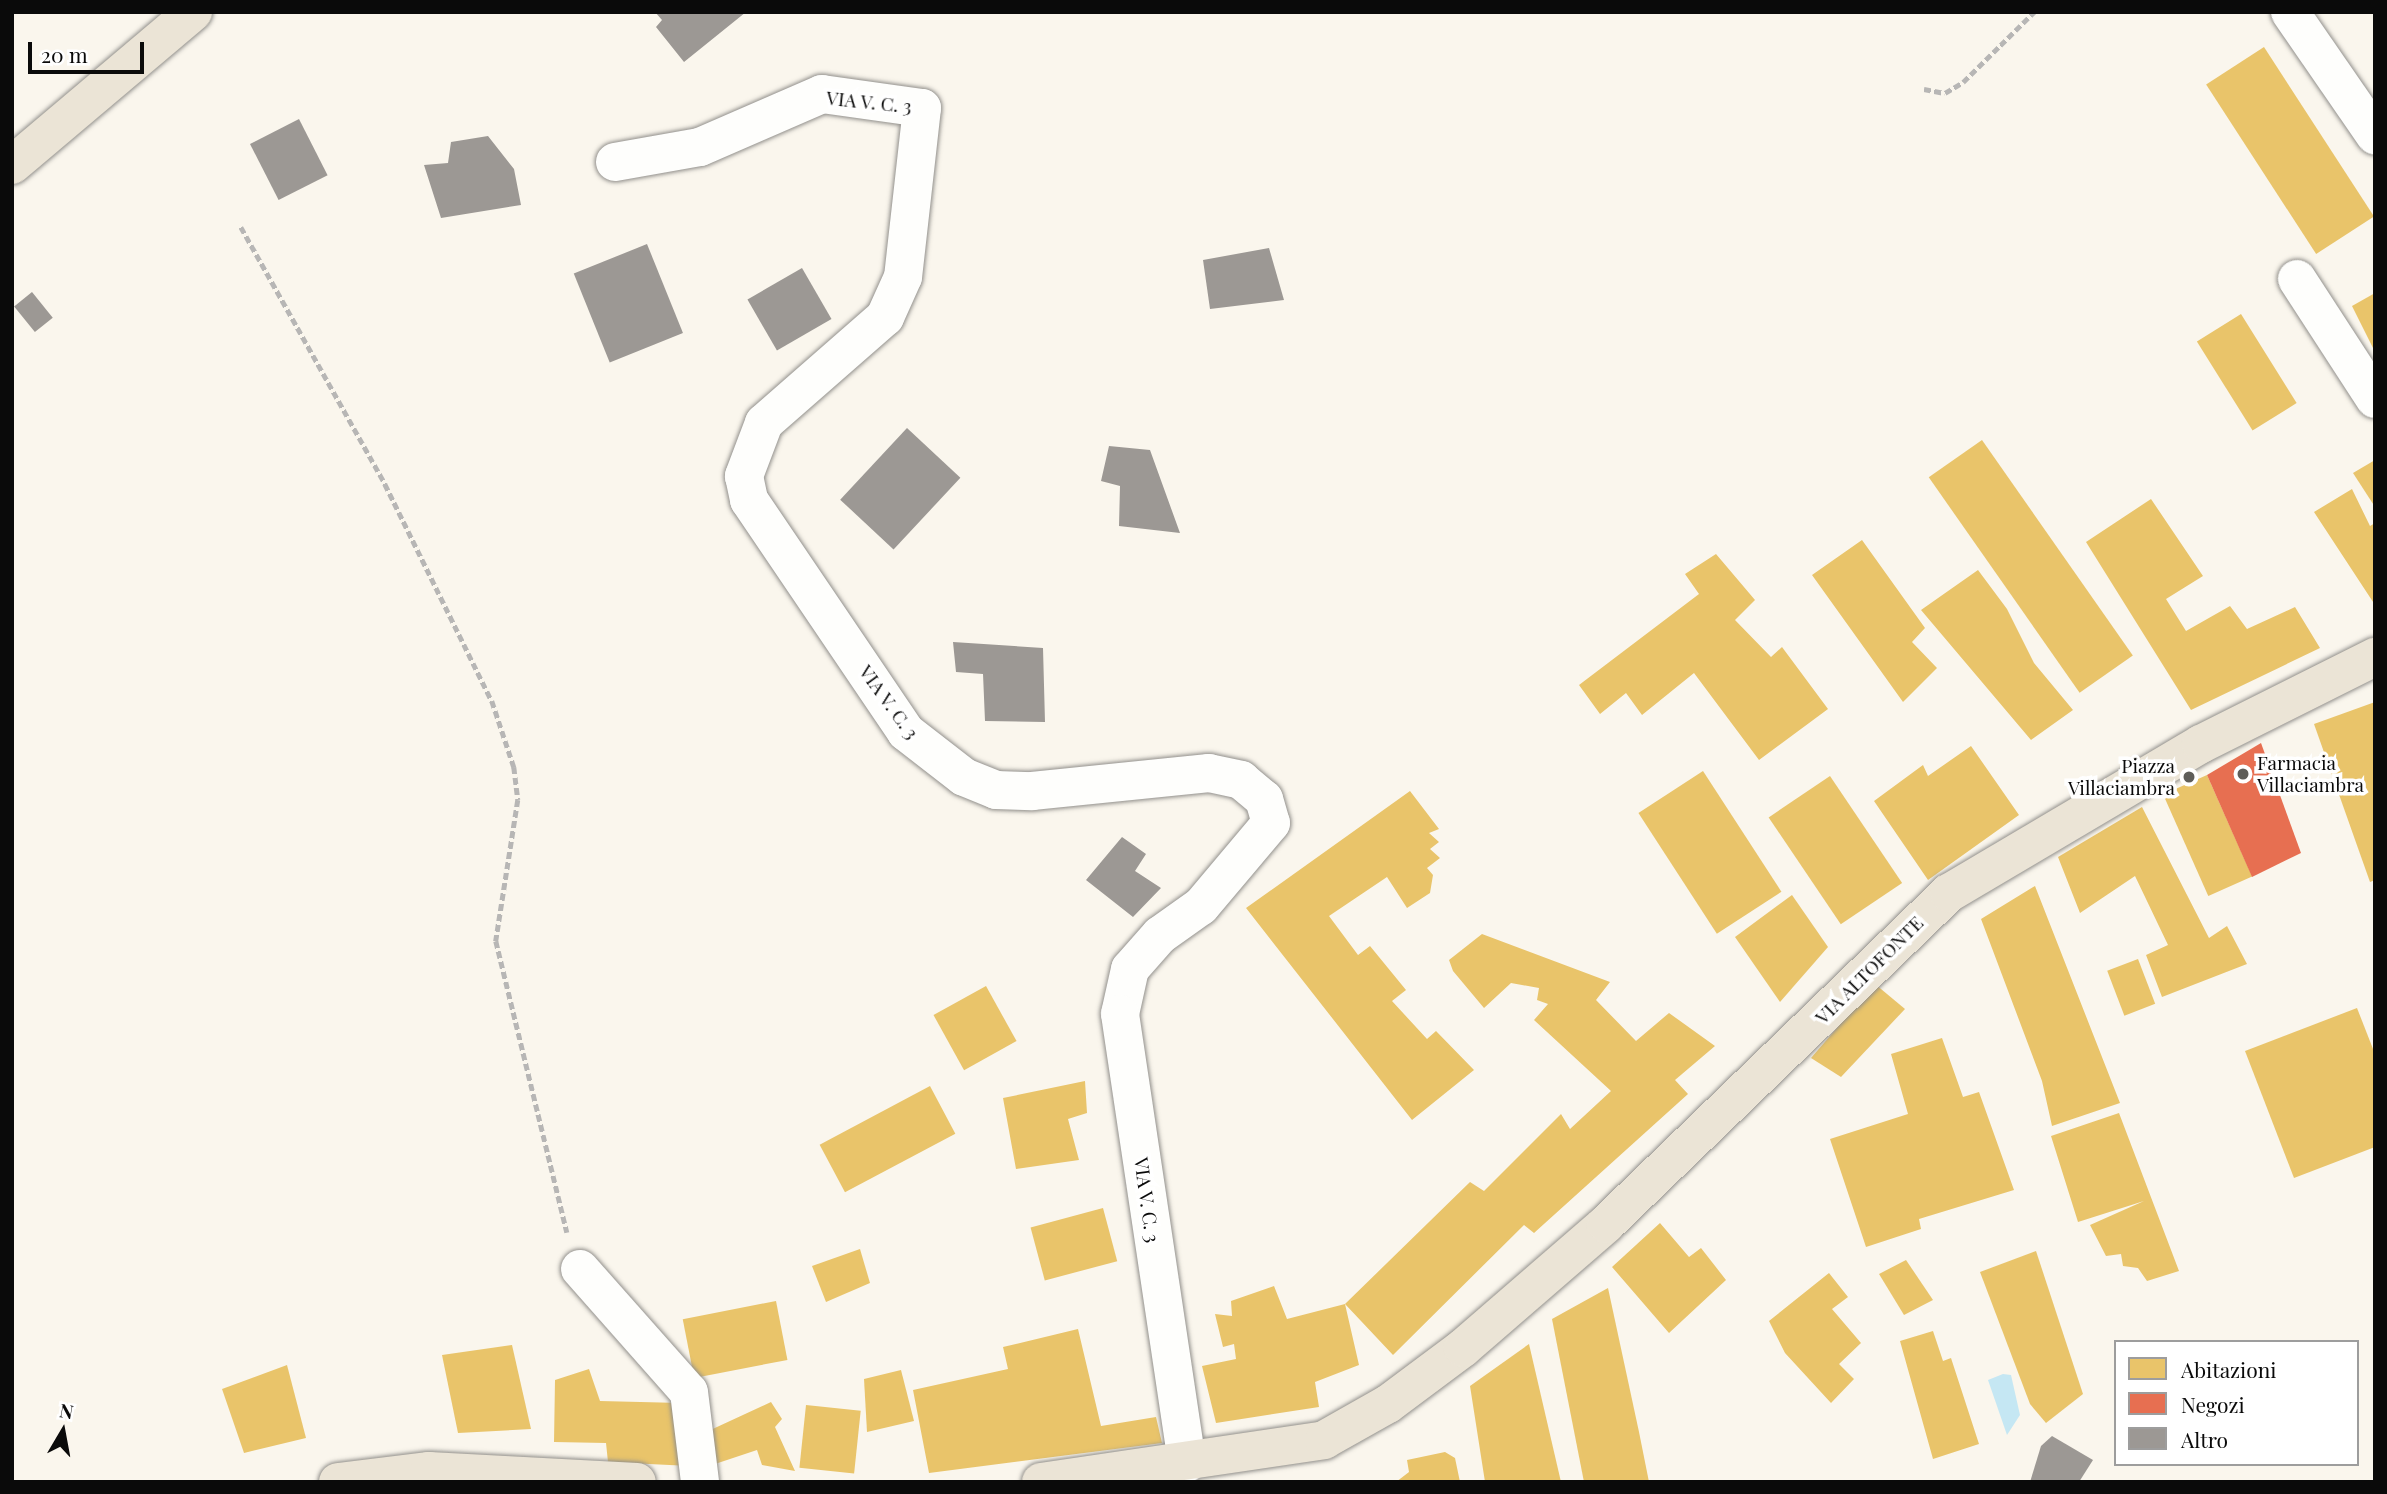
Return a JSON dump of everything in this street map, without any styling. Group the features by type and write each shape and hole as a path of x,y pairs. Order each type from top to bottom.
{"main road":[{"path":"12,165 193,12"},
{"name":"VIA ALTOFONTE","path":"1049,1481 1124,1473 1324,1440 1388,1404 1463,1348 1606,1224 1949,893 2201,744 2375,657"},
{"path":"338,1482 429,1471 637,1482"}],"street":[{"path":"2290,12 2375,135"},
{"name":"VIA V. C. 3","path":"615,162 700,147 822,94 922,108 903,276 885,317 764,423 744,477 750,500 906,732 964,777 996,790 1032,791 1209,773 1241,780 1264,799 1271,823 1201,906 1160,935 1130,969 1120,1014 1187,1463"},
{"path":"2297,279 2375,399"},
{"path":"580,1269 689,1392 700,1482"}],"path":[{"path":"1924,89 1945,93 1963,82 2034,12"},
{"path":"241,227 390,496 492,701 514,767 518,800 496,941 565,1227"}],"water":[{"path":"2003,1374 2011,1375 2020,1415 2007,1435 1988,1380"}],"building: Abitazioni":[{"path":"2264,47 2374,216 2316,254 2206,85"},
{"path":"2375,293 2375,352 2352,306"},
{"path":"2241,314 2297,403 2253,431 2197,342"},
{"path":"1982,440 2133,655 2080,693 1929,477"},
{"path":"2375,460 2375,507 2353,473"},
{"path":"2352,489 2370,526 2375,523 2375,605 2314,512"},
{"path":"2151,499 2203,576 2166,599 2186,631 2230,606 2247,629 2295,607 2320,648 2191,710 2086,542"},
{"path":"1862,540 1925,628 1912,642 1937,668 1903,702 1812,575"},
{"path":"1716,554 1755,600 1735,620 1771,657 1782,647 1828,709 1759,760 1694,673 1642,715 1626,693 1600,714 1579,685 1699,594 1685,574"},
{"path":"1978,570 2007,609 2034,663 2073,710 2031,740 1921,610"},
{"path":"2375,702 2375,880 2370,882 2314,724"},
{"path":"1971,746 2019,815 1928,880 1874,801 1923,765 1928,776"},
{"path":"1703,771 1781,892 1717,934 1638,813"},
{"path":"2207,775 2252,876 2208,896 2163,795"},
{"path":"1830,776 1902,883 1841,924 1769,817"},
{"path":"1410,791 1439,829 1429,833 1439,842 1430,849 1440,858 1427,868 1433,875 1430,893 1407,908 1387,877 1329,916 1358,955 1370,946 1406,990 1392,1001 1427,1039 1436,1031 1474,1070 1412,1120 1246,908"},
{"path":"2142,807 2209,938 2227,926 2247,964 2162,997 2146,955 2168,945 2135,876 2080,913 2058,857"},
{"path":"2035,886 2120,1103 2052,1126 2042,1081 1981,919"},
{"path":"1792,895 1828,947 1780,1002 1735,937"},
{"path":"1482,934 1610,982 1596,1000 1636,1041 1669,1013 1715,1046 1675,1080 1688,1094 1534,1233 1524,1225 1393,1355 1345,1304 1470,1182 1484,1191 1561,1114 1570,1129 1611,1091 1534,1020 1548,1004 1537,1000 1539,988 1511,983 1484,1008 1453,971 1449,960"},
{"path":"2138,959 2155,1004 2124,1016 2107,971"},
{"path":"1875,984 1905,1009 1841,1077 1811,1058"},
{"path":"986,986 1017,1041 964,1070 934,1015"},
{"path":"2357,1008 2375,1054 2375,1147 2294,1178 2245,1051"},
{"path":"1942,1038 1963,1097 1979,1092 2014,1190 1919,1219 1921,1229 1866,1247 1830,1139 1908,1114 1891,1054"},
{"path":"1085,1081 1087,1113 1068,1119 1079,1160 1016,1169 1003,1098"},
{"path":"930,1086 955,1134 845,1192 820,1145"},
{"path":"2119,1113 2179,1271 2147,1281 2138,1268 2123,1266 2121,1254 2106,1256 2090,1225 2144,1201 2078,1222 2051,1136"},
{"path":"1103,1208 1117,1261 1045,1281 1031,1227"},
{"path":"1660,1223 1689,1257 1701,1248 1726,1280 1669,1333 1612,1267"},
{"path":"860,1249 870,1283 826,1302 812,1266"},
{"path":"2036,1251 2083,1394 2046,1423 2030,1404 1980,1272"},
{"path":"1906,1260 1933,1300 1904,1315 1879,1274"},
{"path":"1829,1273 1848,1297 1832,1309 1861,1343 1839,1364 1854,1379 1831,1403 1785,1353 1769,1321"},
{"path":"1274,1286 1287,1319 1345,1304 1359,1365 1315,1382 1319,1407 1216,1423 1202,1366 1236,1359 1234,1344 1223,1347 1215,1314 1232,1316 1231,1301"},
{"path":"1608,1288 1649,1482 1584,1482 1552,1319"},
{"path":"776,1301 787,1360 694,1378 683,1319"},
{"path":"1078,1329 1101,1426 1156,1417 1162,1443 929,1473 913,1390 1008,1369 1003,1347"},
{"path":"1933,1331 1943,1361 1951,1358 1979,1444 1933,1459 1900,1341"},
{"path":"1529,1344 1561,1482 1485,1482 1470,1386"},
{"path":"512,1345 531,1429 458,1433 442,1355"},
{"path":"287,1365 306,1438 244,1453 222,1389"},
{"path":"589,1369 600,1401 681,1403 690,1466 608,1462 606,1443 554,1442 555,1380"},
{"path":"901,1370 914,1421 867,1432 864,1379"},
{"path":"771,1402 782,1419 775,1427 795,1471 762,1465 757,1450 715,1464 704,1433"},
{"path":"806,1405 861,1411 854,1473 799,1468"},
{"path":"1445,1452 1455,1458 1460,1482 1396,1482 1409,1472 1407,1460"}],"building: Negozi":[{"path":"2261,743 2301,853 2252,877 2207,775"}],"building: Altro":[{"path":"655,12 746,12 684,62 656,27 662,20"},
{"path":"299,119 328,175 279,200 250,144"},
{"path":"488,136 514,169 521,205 441,218 424,165 448,163 451,142"},
{"path":"647,244 683,333 610,363 574,274"},
{"path":"1269,248 1284,300 1210,309 1203,260"},
{"path":"802,268 832,319 777,351 747,300"},
{"path":"32,292 53,318 35,332 14,306"},
{"path":"907,428 960,478 894,549 840,500"},
{"path":"1109,446 1150,450 1180,533 1119,526 1120,486 1101,481"},
{"path":"953,642 1043,648 1045,722 985,721 983,674 956,672"},
{"path":"1122,837 1146,854 1135,871 1161,888 1133,917 1086,880"},
{"path":"2052,1436 2093,1460 2079,1482 2030,1482 2041,1446"}],"place":[{"name":"Farmacia Villaciambra","path":"2243,774"},
{"name":"Piazza Villaciambra","path":"2189,777"}]}
